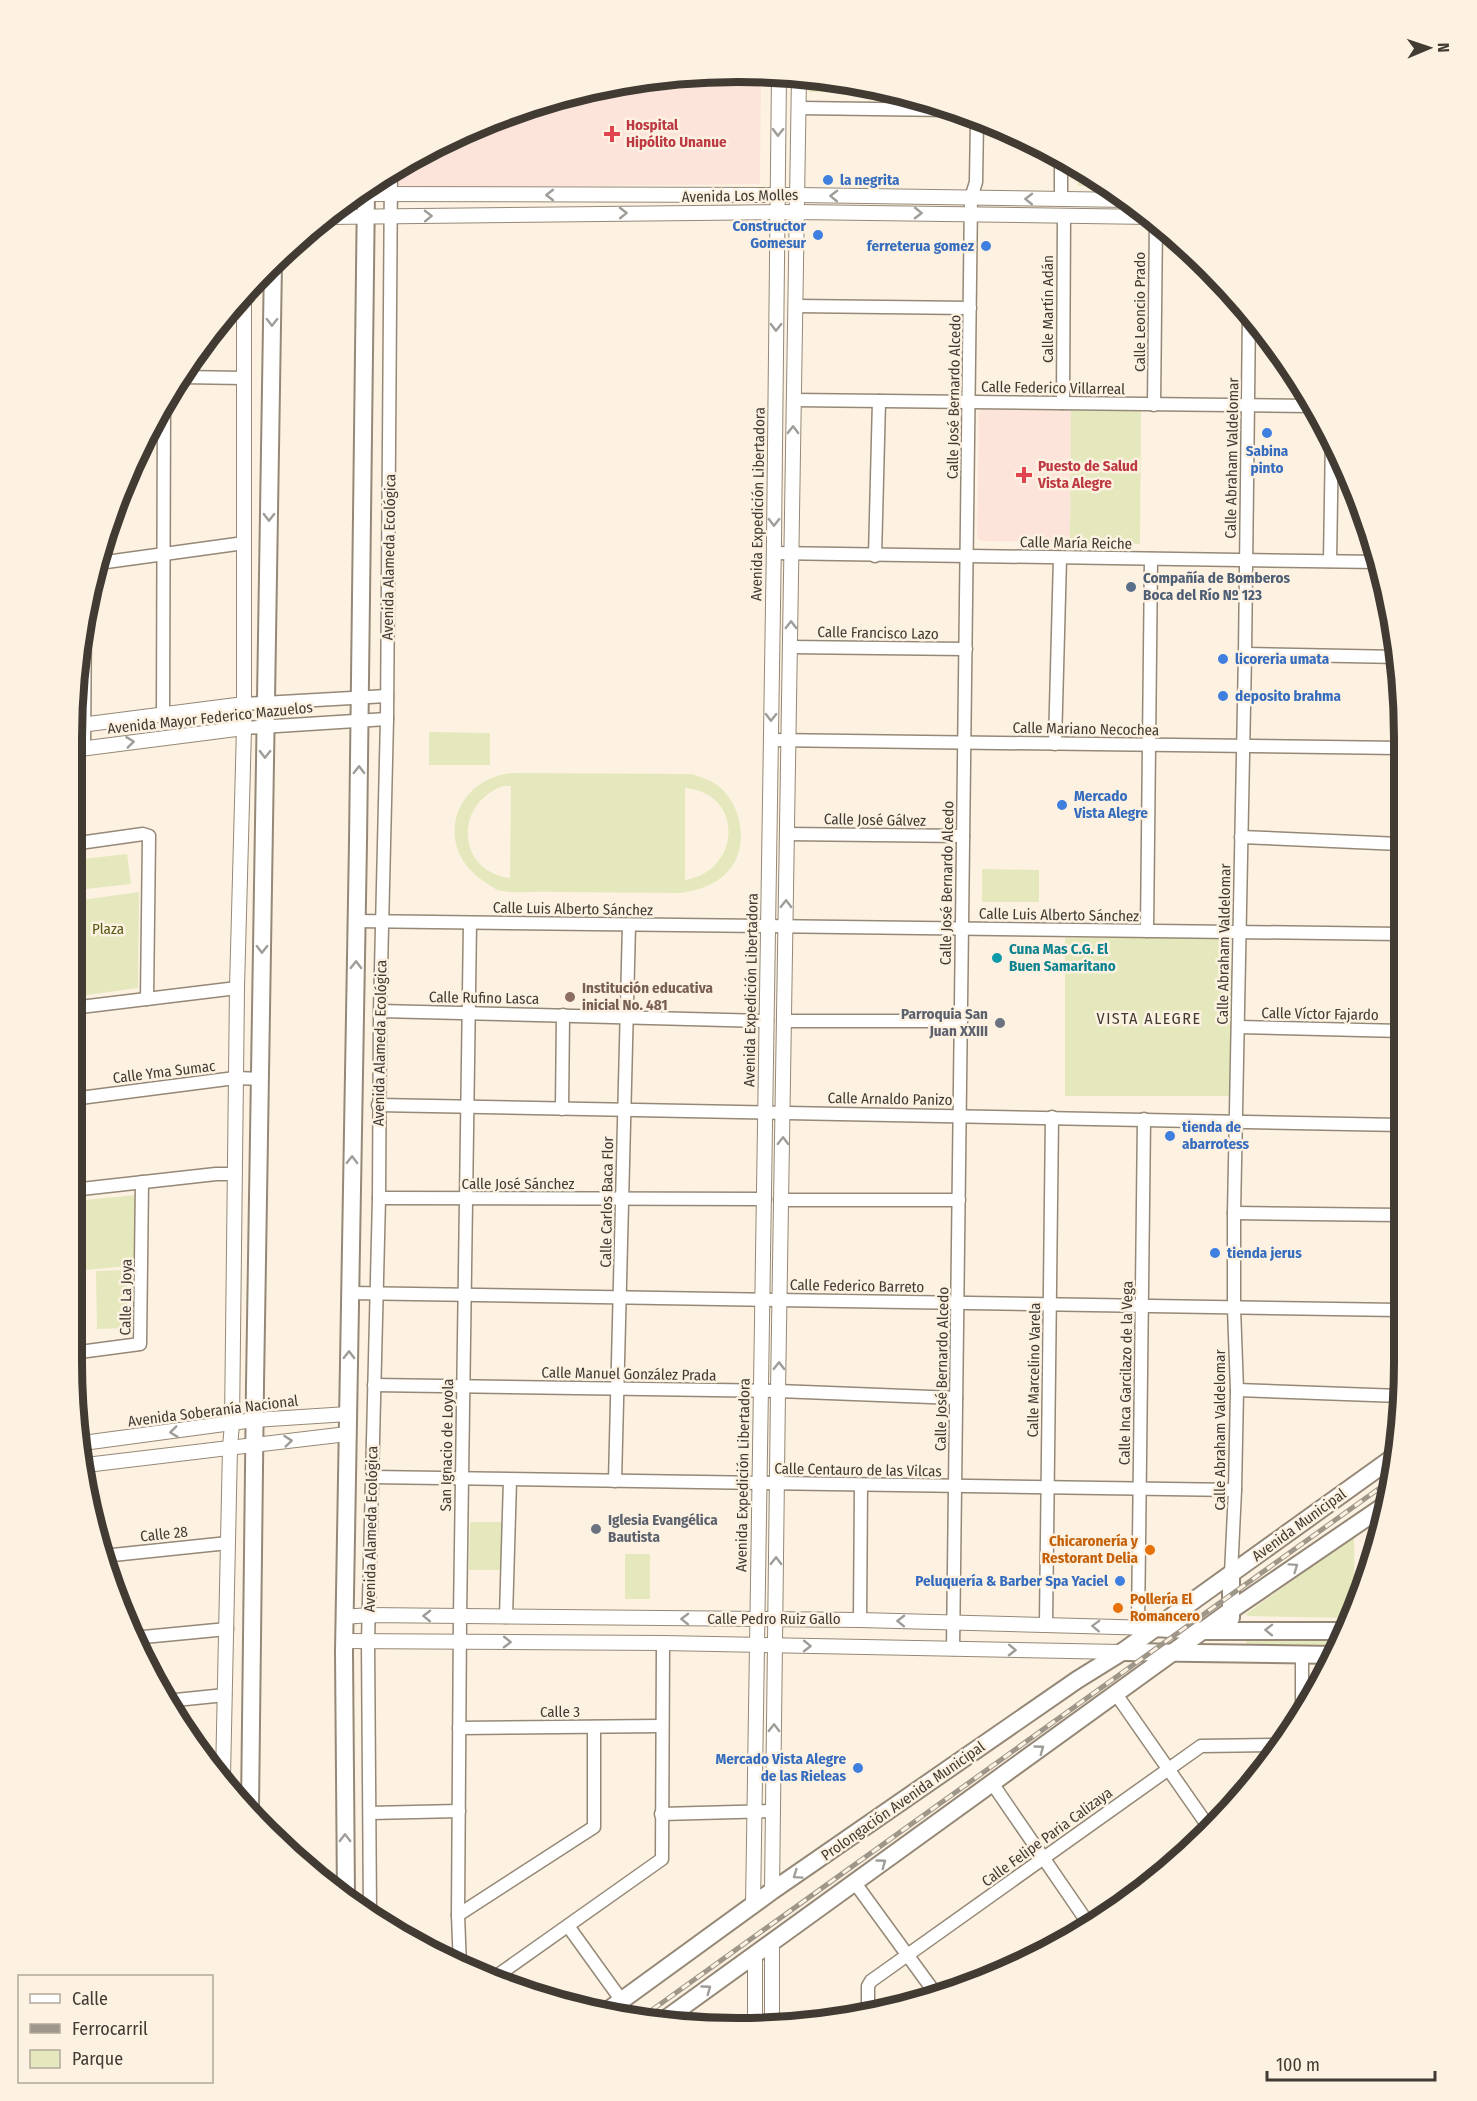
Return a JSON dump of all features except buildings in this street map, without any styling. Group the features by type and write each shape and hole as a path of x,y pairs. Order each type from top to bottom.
{"main road":[{"name":"Avenida Alameda Ecológica","path":"345,1887 344,1617 357,921 366,216 364,200"},
{"path":"250,1800 273,277"},
{"name":"Avenida Municipal","path":"1203,1595 1387,1462"},
{"name":"Avenida Municipal","path":"1230,1603 1377,1510"},
{"path":"1231,1574 1230,1603 1237,1653"},
{"name":"Prolongación Avenida Municipal","path":"614,2006 772,1892 1077,1680 1122,1652 1146,1628 1203,1595"},
{"path":"671,2015 1204,1630 1230,1603"},
{"name":"Calle Pedro Ruiz Gallo","path":"1146,1628 1337,1631"},
{"name":"Calle Pedro Ruiz Gallo","path":"1122,1652 1326,1655"}],"street":[{"name":"Avenida Expedición Libertadora","path":"753,1906 765,1199 779,84"},
{"path":"772,1892 800,86"},
{"path":"799,108 924,110"},
{"name":"Calle José Bernardo Alcedo","path":"953,1649 971,198 976,182 977,127"},
{"path":"1060,167 1061,199"},
{"name":"Avenida Alameda Ecológica","path":"370,1905 368,1642 379,1198 378,1106 387,719 391,182"},
{"name":"Avenida Los Molles","path":"373,194 798,195 1112,200"},
{"name":"Avenida Los Molles","path":"341,217 797,212 1136,217"},
{"name":"Calle Martín Adán","path":"1063,403 1064,216"},
{"name":"Calle Leoncio Prado","path":"1154,405 1156,233"},
{"path":"796,306 970,308"},
{"path":"223,1768 232,1424 235,1078 244,728 244,307"},
{"name":"Calle Abraham Valdelomar","path":"1231,1574 1236,1490 1235,1120 1245,654 1249,327"},
{"path":"191,377 244,378"},
{"name":"Calle Federico Villarreal","path":"794,400 1304,406"},
{"path":"875,556 879,401"},
{"path":"162,714 164,421"},
{"path":"1330,561 1332,458"},
{"path":"107,562 244,543"},
{"name":"Calle María Reiche","path":"774,554 1370,562"},
{"path":"1055,744 1060,558"},
{"path":"1147,931 1151,559"},
{"name":"Calle Francisco Lazo","path":"790,647 966,649"},
{"path":"1245,654 1389,657"},
{"name":"Avenida Mayor Federico Mazuelos","path":"83,725 244,704 387,696"},
{"name":"Avenida Mayor Federico Mazuelos","path":"82,748 244,728 387,719"},
{"name":"Calle Mariano Necochea","path":"771,740 1394,748"},
{"path":"82,843 143,834 149,836 147,999"},
{"name":"Calle José Gálvez","path":"787,834 963,836"},
{"path":"1241,837 1394,844"},
{"name":"Calle Luis Alberto Sánchez","path":"357,921 1394,934"},
{"name":"San Ignacio de Loyola","path":"460,1956 459,1641 470,922"},
{"name":"Calle Carlos Baca Flor","path":"615,1481 629,925"},
{"path":"82,1007 237,988"},
{"name":"Calle Rufino Lasca","path":"380,1011 767,1021"},
{"path":"562,1109 563,1015"},
{"path":"784,1021 961,1022"},
{"name":"Calle Víctor Fajardo","path":"1238,1027 1394,1031"},
{"name":"Calle Yma Sumac","path":"82,1098 235,1078 260,1079"},
{"name":"Calle Arnaldo Panizo","path":"378,1106 1235,1120 1394,1125"},
{"name":"Calle Marcelino Varela","path":"1046,1624 1052,1117"},
{"name":"Calle Inca Garcilazo de la Vega","path":"1144,1119 1140,1488 1146,1628"},
{"path":"82,1189 234,1174"},
{"name":"Calle La Joya","path":"82,1352 140,1344 142,1182"},
{"name":"Calle José Sánchez","path":"379,1198 765,1199"},
{"path":"782,1200 959,1200"},
{"path":"1234,1214 1394,1215"},
{"name":"Calle Federico Barreto","path":"350,1293 1394,1310"},
{"name":"Calle Manuel González Prada","path":"374,1385 761,1390 956,1398"},
{"path":"1237,1390 1393,1396"},
{"name":"Avenida Soberanía Nacional","path":"87,1442 254,1420 348,1414"},
{"path":"91,1464 347,1434"},
{"name":"Calle Centauro de las Vilcas","path":"372,1477 1236,1490"},
{"path":"506,1617 510,1480"},
{"path":"860,1620 861,1485"},
{"name":"Calle 28","path":"112,1555 228,1543"},
{"name":"Calle Pedro Ruiz Gallo","path":"344,1617 369,1615 860,1620 1146,1628"},
{"path":"143,1637 227,1629"},
{"name":"Calle Pedro Ruiz Gallo","path":"344,1641 663,1643 1122,1652"},
{"path":"500,1974 662,1859 663,1643"},
{"path":"1302,1654 1302,1699"},
{"path":"1116,1694 1205,1822"},
{"path":"176,1700 225,1695"},
{"name":"Calle 3","path":"459,1728 661,1726"},
{"path":"458,1915 594,1827 594,1727"},
{"name":"Calle Felipe Paria Calizaya","path":"868,2006 868,1986 871,1981 1201,1746 1271,1745"},
{"path":"992,1783 1085,1919"},
{"path":"370,1813 459,1811"},
{"path":"661,1814 773,1811"},
{"path":"855,1882 932,1989"},
{"path":"568,1926 622,2001"},
{"path":"772,1942 772,2017"},
{"path":"755,1954 755,2018"}],"shaded area":[{"name":"Hospital Hipólito Unanue","path":"738,82 761,83 760,184 399,188 399,177 448,150 487,132 569,105 653,88"},
{"name":"Puesto de Salud Vista Alegre","path":"982,408 1071,408 1070,542 981,541 977,538 979,411"}],"green space":[{"path":"808,87 852,93 810,92"},
{"path":"1078,177 1092,186 1078,186"},
{"path":"1071,408 1141,409 1140,544 1070,542"},
{"path":"429,732 490,733 490,765 429,765"},
{"path":"514,773 691,774 717,785 732,802 740,824 740,848 730,869 720,879 702,888 681,893 499,890 482,880 467,866 458,849 455,832 457,815 465,799 477,786 494,777","holes":["503,786 511,786 510,878 492,873 480,864 471,851 468,837 469,821 476,807 487,795","685,788 705,793 718,803 726,817 728,832 725,848 717,863 704,874 685,880"]},
{"path":"127,854 131,884 82,889 82,859"},
{"path":"982,869 1039,870 1039,902 982,902"},
{"name":"Plaza","path":"139,892 138,988 82,996 82,900"},
{"path":"1065,938 1233,938 1229,1096 1065,1096"},
{"path":"136,1195 138,1265 86,1270 85,1200"},
{"path":"127,1270 128,1328 97,1329 96,1271"},
{"path":"82,1360 85,1360 86,1426 84,1405"},
{"path":"470,1522 502,1522 501,1570 469,1570"},
{"path":"1354,1536 1355,1587 1343,1618 1248,1616 1246,1614"},
{"path":"625,1554 650,1554 650,1599 625,1599"},
{"path":"1246,1634 1335,1637 1330,1647 1246,1647"}],"railway":[{"path":"649,2012 1383,1486"}],"place":[{"name":"Hospital Hipólito Unanue","path":"612,134"},
{"name":"la negrita","path":"828,180"},
{"name":"Constructor Gomesur","path":"818,235"},
{"name":"ferreterua gomez","path":"986,246"},
{"name":"Sabina pinto","path":"1267,433"},
{"name":"Puesto de Salud Vista Alegre","path":"1024,475"},
{"name":"Compañía de Bomberos Boca del Río Nº 123","path":"1131,587"},
{"name":"licoreria umata","path":"1223,659"},
{"name":"deposito brahma","path":"1223,696"},
{"name":"Mercado Vista Alegre","path":"1062,805"},
{"name":"Cuna Mas C.G. El Buen Samaritano","path":"997,958"},
{"name":"Institución educativa inicial No. 481","path":"570,997"},
{"name":"Parroquia San Juan XXIII","path":"1000,1023"},
{"name":"tienda de abarrotess","path":"1170,1136"},
{"name":"tienda jerus","path":"1215,1253"},
{"name":"Iglesia Evangélica Bautista","path":"596,1529"},
{"name":"Chicaronería y Restorant Delia","path":"1150,1550"},
{"name":"Peluquería & Barber Spa Yaciel","path":"1120,1581"},
{"name":"Pollería El Romancero","path":"1118,1608"},
{"name":"Mercado Vista Alegre de las Rieleas","path":"858,1768"}],"district":[{"name":"VISTA ALEGRE","path":"1149,1018"}]}
